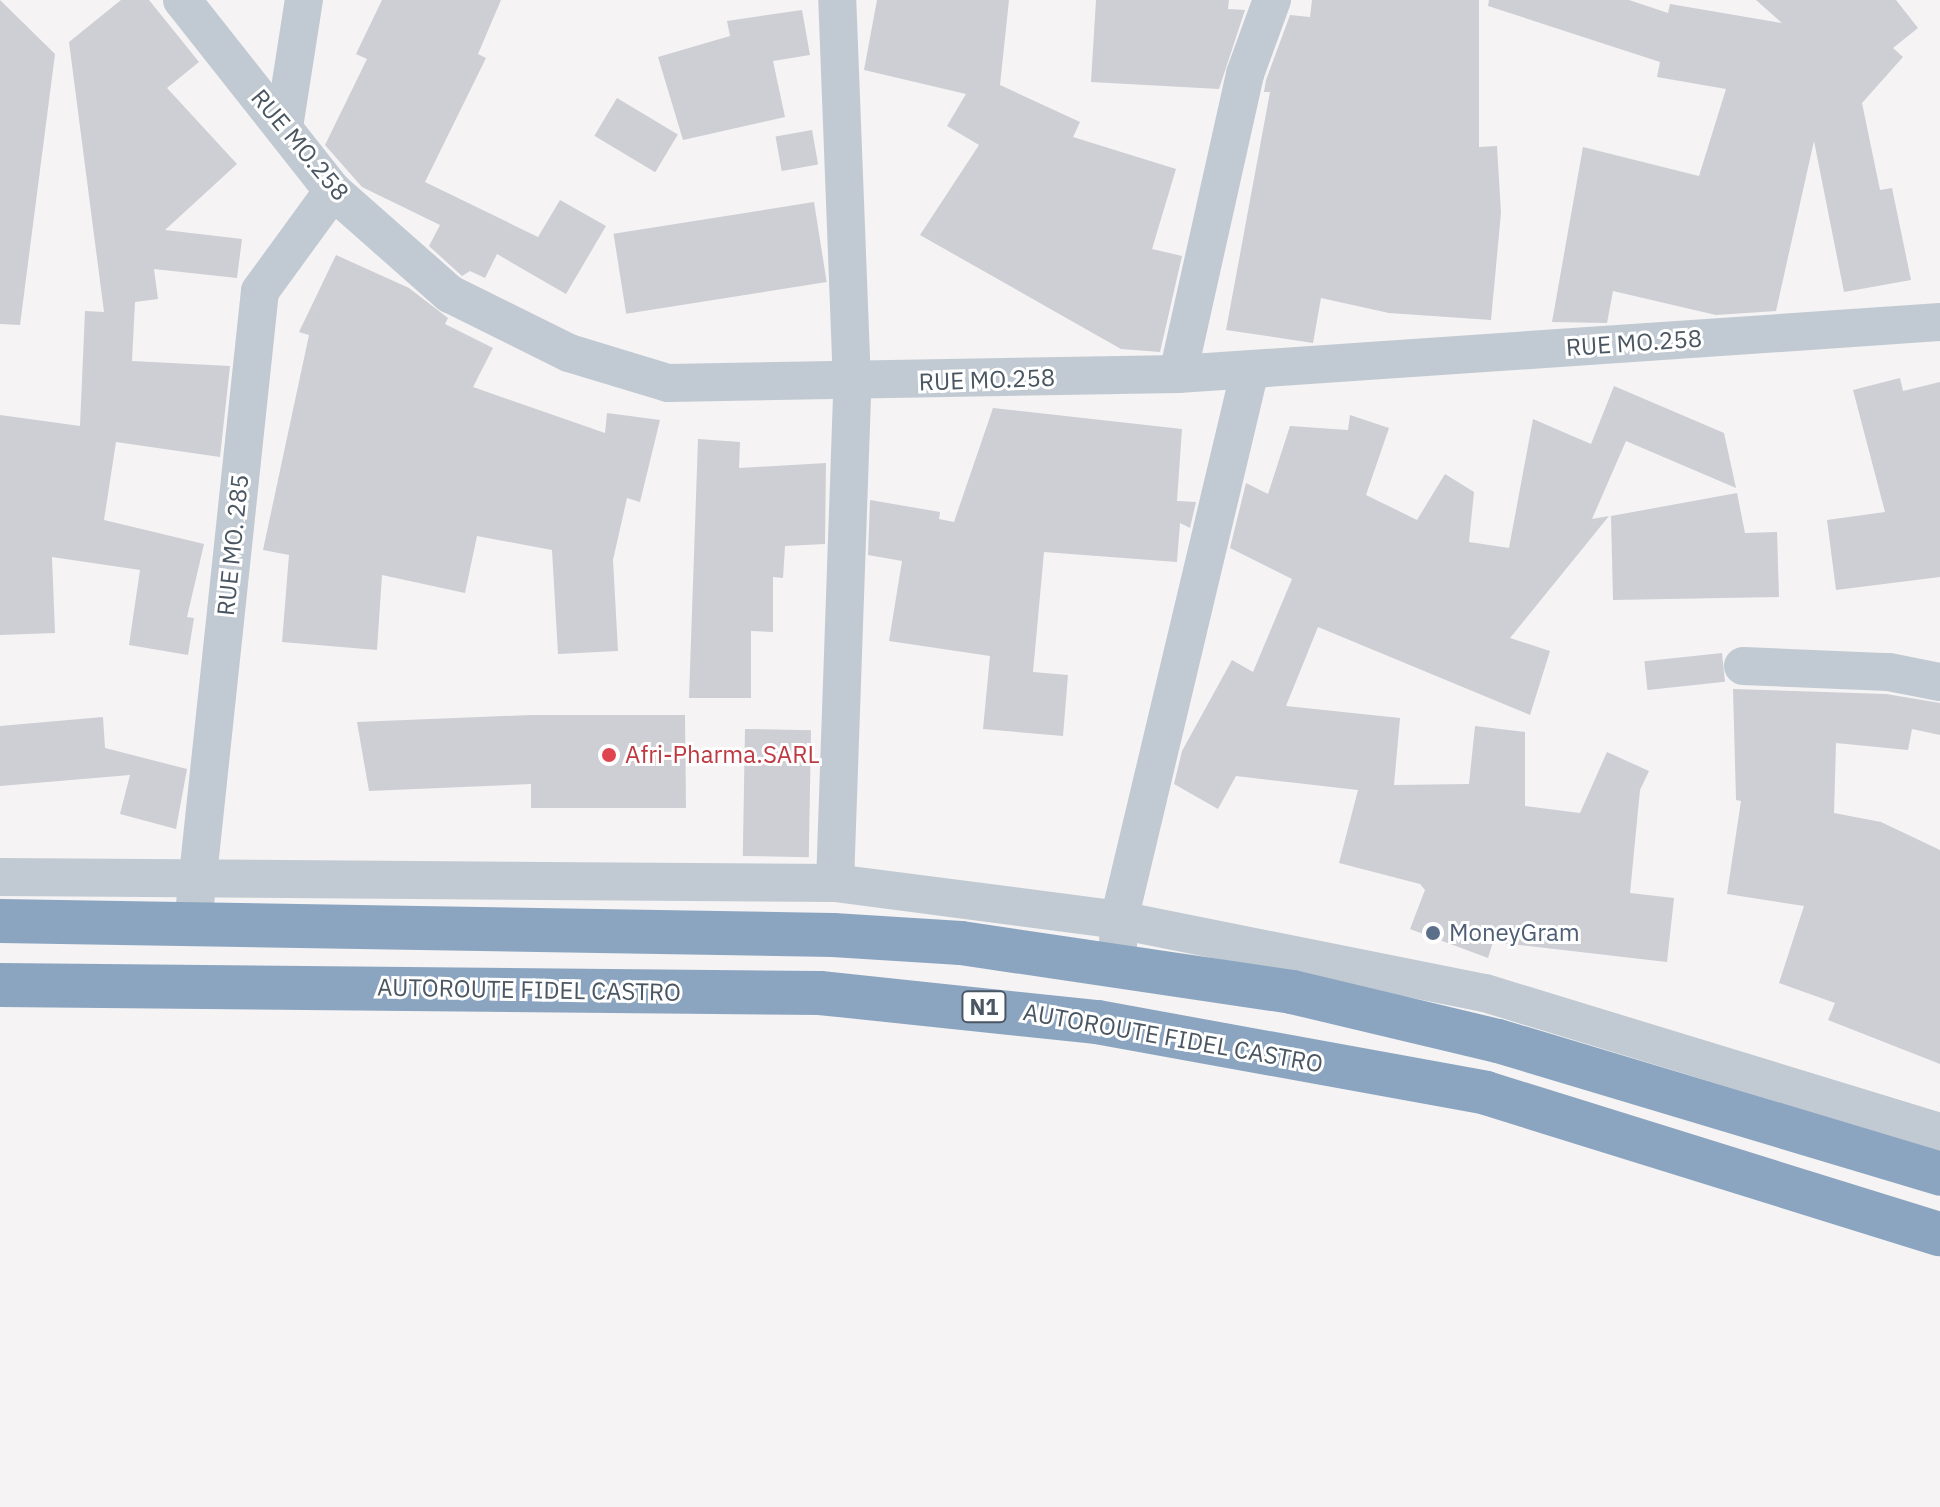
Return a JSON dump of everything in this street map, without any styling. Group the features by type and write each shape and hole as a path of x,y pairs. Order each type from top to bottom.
{"highway":[{"path":"0,921 833,935 1118,964 1292,992 1498,1041 1940,1174"},
{"name":"AUTOROUTE FIDEL CASTRO","path":"0,985 820,993 1083,1020 1486,1093 1940,1234"}],"street":[{"name":"RUE MO.258","path":"182,0 333,191 450,294 569,353 668,383 852,384 1178,374 1940,322"},
{"path":"284,127 304,0"},
{"path":"835,883 852,384 837,0"},
{"path":"1178,374 1245,74 1272,0"},
{"name":"RUE MO. 285","path":"193,923 260,291 333,191"},
{"path":"1118,964 1119,920 1250,370"},
{"path":"1743,666 1889,672 1940,682"},
{"path":"0,877 835,883 1119,920 1485,993 1940,1132"}],"building":[{"path":"0,0 55,54 20,325 0,324"},
{"path":"121,0 149,0 199,62 167,88 237,164 165,230 242,239 237,278 154,269 158,299 135,302 132,361 230,366 220,457 116,442 104,520 204,544 187,617 194,618 188,655 129,645 140,570 52,557 55,633 0,635 0,415 80,426 85,311 104,312 69,42"},
{"path":"382,0 501,0 478,54 486,58 425,182 538,237 560,200 606,226 566,294 497,254 485,278 470,271 462,276 429,246 440,225 362,187 325,145 367,59 356,54"},
{"path":"877,0 1009,0 1000,85 1080,122 1073,137 1176,169 1152,249 1182,256 1160,352 1121,349 920,235 979,145 947,126 966,94 864,70"},
{"path":"1096,0 1229,0 1228,9 1245,10 1219,89 1091,82"},
{"path":"1312,0 1479,0 1479,147 1497,146 1501,213 1491,320 1389,313 1321,298 1313,343 1226,330 1270,92 1264,92 1266,80 1290,15 1310,17"},
{"path":"1489,0 1629,0 1668,13 1670,4 1782,23 1756,0 1896,0 1918,28 1893,48 1903,57 1862,103 1880,190 1892,188 1911,280 1844,292 1814,141 1776,311 1716,315 1613,291 1607,323 1552,322 1583,147 1699,176 1726,89 1657,77 1660,62 1488,6"},
{"path":"802,10 810,55 773,61 785,117 683,140 658,57 730,36 727,21"},
{"path":"617,98 678,135 655,172 594,136"},
{"path":"812,130 818,164 782,171 776,136"},
{"path":"814,202 827,282 626,314 613,234"},
{"path":"336,255 409,288 448,318 445,324 493,348 473,387 605,433 607,413 660,420 640,502 627,498 613,560 618,651 558,654 552,550 477,536 465,593 382,575 377,650 282,642 289,555 263,550 309,335 299,332"},
{"path":"1900,378 1903,391 1940,382 1940,577 1836,590 1827,520 1885,512 1853,390"},
{"path":"1614,386 1724,433 1736,488 1626,441 1592,519 1609,516 1510,638 1550,651 1530,715 1318,627 1286,706 1400,718 1394,785 1469,784 1475,726 1525,732 1525,806 1580,813 1607,752 1649,771 1640,790 1630,893 1674,898 1667,962 1493,942 1488,958 1410,929 1425,890 1420,884 1339,863 1358,790 1236,776 1218,809 1174,784 1182,751 1232,660 1253,672 1292,579 1230,548 1246,483 1268,494 1290,426 1348,430 1350,415 1389,428 1366,495 1417,520 1445,474 1474,492 1469,542 1509,548 1533,419 1591,444"},
{"path":"993,408 1182,429 1177,501 1196,502 1190,528 1180,523 1177,562 1044,552 1033,672 1068,675 1063,736 983,729 990,656 889,641 902,561 868,555 870,500 940,512 939,519 954,522"},
{"path":"698,439 740,442 739,468 826,463 825,544 785,546 783,578 773,577 773,632 751,631 751,698 689,698"},
{"path":"1737,493 1745,533 1777,532 1779,597 1613,600 1611,516"},
{"path":"1722,653 1725,682 1647,690 1644,661"},
{"path":"1733,689 1886,694 1940,703 1940,735 1912,729 1908,750 1836,743 1834,813 1881,822 1940,850 1940,1064 1828,1020 1835,1003 1779,983 1804,906 1727,894 1741,801 1736,800"},
{"path":"531,715 685,715 686,808 531,808 531,784 369,791 357,722"},
{"path":"103,717 105,748 187,769 176,829 120,814 130,775 0,786 0,726"},
{"path":"745,729 811,730 809,857 743,856"}],"place":[{"name":"Afri-Pharma.SARL","path":"609,755"},
{"name":"MoneyGram","path":"1433,933"}]}
